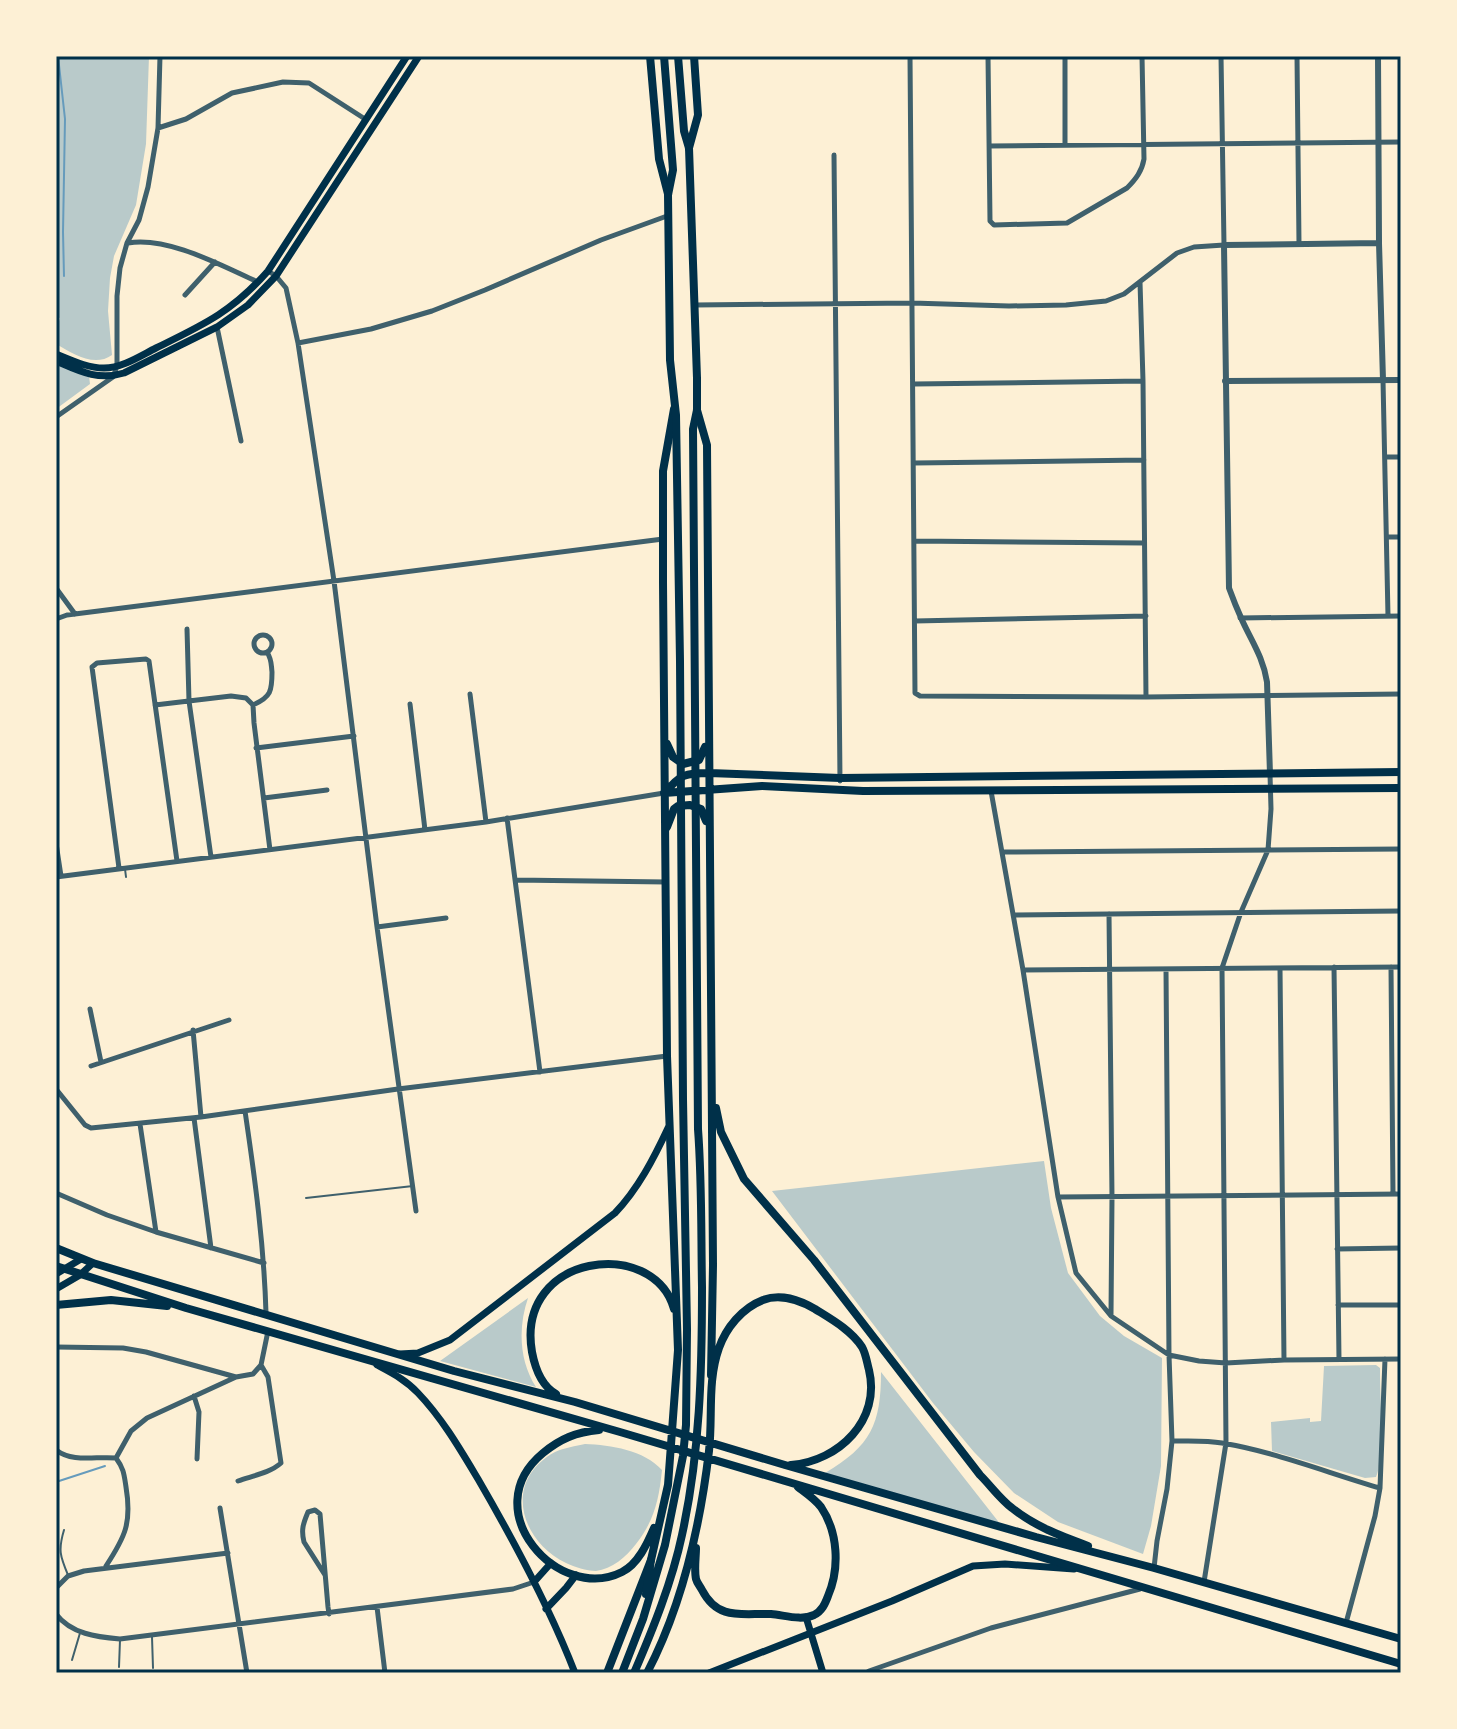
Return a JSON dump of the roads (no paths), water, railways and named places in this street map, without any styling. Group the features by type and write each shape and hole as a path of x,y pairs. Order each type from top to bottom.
{"main road":[{"path":"56,354 95,367 117,366 206,324 233,306 268,271 407,56"},
{"path":"56,361 86,374 113,377 217,327 248,305 276,276 419,56"},
{"path":"650,56 658,145 668,195"},
{"path":"622,1673 643,1619 665,1545 686,1425 676,435 670,360 668,216 673,170 664,56"},
{"path":"634,1673 682,1539 711,1430 713,1265 707,445 697,410 689,148 684,131 678,56"},
{"path":"689,148 698,115 694,56"},
{"path":"643,1619 651,1560 668,1485 678,1350 668,1128 664,793 663,471 675,403"},
{"path":"697,410 693,434 698,1129 702,1182 699,1428 702,1459 696,1579 714,1607 746,1615 806,1617 815,1615 823,1607 836,1566 834,1539 821,1507 794,1484"},
{"path":"665,736 673,757 678,762 689,764 699,760 703,754 709,732"},
{"path":"664,793 677,778 690,773 840,778 1401,772"},
{"path":"664,793 762,786 840,790 1401,788"},
{"path":"665,831 674,809 690,805 701,809 710,834"},
{"path":"711,1091 721,1132 744,1179 814,1260 980,1475 1011,1508 1035,1523 1060,1536 1137,1564"},
{"path":"400,1354 418,1353 450,1340 615,1213 628,1199 668,1128"},
{"path":"56,1248 93,1263 454,1371 575,1402 785,1465 1401,1639"},
{"path":"560,1257 569,1272"},
{"path":"59,1270 81,1259"},
{"path":"56,1289 93,1263"},
{"path":"575,1402 552,1392 544,1383 531,1344 537,1303 553,1282 582,1268 608,1265 642,1271 667,1294 677,1320"},
{"path":"59,1270 1401,1664"},
{"path":"711,1375 731,1325 743,1312 763,1300 780,1297 797,1300 837,1323 854,1338 865,1355 871,1380 870,1405 858,1430 827,1454 800,1464 785,1465"},
{"path":"56,1305 111,1300 186,1308"},
{"path":"368,1361 412,1387 452,1436 534,1582 575,1673"},
{"path":"606,1429 570,1435 536,1459 526,1472 517,1500 518,1517 535,1550 551,1563 576,1575 588,1578 620,1574 630,1567 649,1540 661,1513"},
{"path":"647,1673 675,1606 696,1536"},
{"path":"607,1673 651,1560"},
{"path":"534,1582 551,1563"},
{"path":"709,1673 973,1566 1005,1564 1078,1569"},
{"path":"546,1609 576,1575"},
{"path":"806,1617 823,1673"}],"street":[{"path":"56,417 113,377 117,366 120,268 148,187 158,128 160,56"},
{"path":"910,56 915,693 920,696 1146,697 1401,694"},
{"path":"988,56 990,221 994,225 1057,224 1075,220 1133,182 1143,167 1142,56"},
{"path":"1065,56 1065,145"},
{"path":"1204,1582 1226,1443 1222,968 1241,912 1268,850 1271,809 1267,682 1261,655 1240,618 1229,588 1221,56"},
{"path":"1297,56 1299,244"},
{"path":"1378,56 1388,616"},
{"path":"158,128 186,119 232,93 283,82 309,83 365,119"},
{"path":"989,146 1401,142"},
{"path":"834,155 840,790"},
{"path":"298,343 371,329 432,311 601,240 668,216"},
{"path":"127,243 141,240 159,243 215,262 258,282"},
{"path":"695,305 1066,305 1106,301 1124,294 1177,253 1194,247 1379,243"},
{"path":"185,295 215,262"},
{"path":"268,271 286,288 298,343 334,581 416,1211"},
{"path":"1140,281 1146,697"},
{"path":"217,327 241,441"},
{"path":"1225,381 1401,380"},
{"path":"914,384 1143,381"},
{"path":"1386,457 1401,457"},
{"path":"914,463 1144,460"},
{"path":"1387,537 1401,537"},
{"path":"56,619 67,615 664,539"},
{"path":"915,541 1144,543"},
{"path":"56,588 75,614"},
{"path":"914,621 1146,616"},
{"path":"1240,618 1401,616"},
{"path":"187,629 189,701 211,857"},
{"path":"253,705 268,695 272,688 271,659 267,652"},
{"path":"122,868 92,667 97,663 149,661 177,861"},
{"path":"470,694 486,822"},
{"path":"155,705 231,696 246,698 253,705 270,850"},
{"path":"410,704 425,830"},
{"path":"256,748 354,736"},
{"path":"264,798 327,790"},
{"path":"991,790 1058,1197 1076,1273 1111,1316 1169,1355 1226,1363 1401,1359"},
{"path":"56,843 58,876 486,822 664,793"},
{"path":"507,818 540,1072"},
{"path":"1002,852 1401,849"},
{"path":"515,880 666,882"},
{"path":"1013,915 1401,911"},
{"path":"1109,914 1111,1316"},
{"path":"377,927 446,918"},
{"path":"1334,967 1339,1359"},
{"path":"1391,967 1393,1194"},
{"path":"1023,970 1401,967"},
{"path":"1280,968 1284,1360"},
{"path":"1154,1568 1172,1441 1166,969"},
{"path":"90,1009 101,1062"},
{"path":"91,1066 229,1020"},
{"path":"193,1030 211,1248"},
{"path":"56,1089 88,1127 198,1117 667,1056"},
{"path":"245,1111 264,1263 266,1313"},
{"path":"140,1124 156,1232"},
{"path":"56,1193 156,1232 264,1263"},
{"path":"1058,1197 1401,1194"},
{"path":"1337,1249 1401,1248"},
{"path":"1338,1305 1401,1305"},
{"path":"116,1458 131,1431 147,1418 236,1377 253,1374 261,1365 268,1331"},
{"path":"56,1347 123,1348 236,1377"},
{"path":"1346,1623 1380,1488 1385,1359"},
{"path":"238,1481 281,1463 268,1377 261,1365"},
{"path":"194,1396 199,1412 197,1459"},
{"path":"1172,1441 1226,1443 1380,1488"},
{"path":"56,1450 80,1458 116,1458"},
{"path":"106,1567 125,1532 129,1514 123,1468 116,1458"},
{"path":"220,1508 247,1673"},
{"path":"325,1575 302,1536 302,1526 308,1512 315,1510 320,1514 329,1614"},
{"path":"56,1588 68,1576 84,1571 228,1553"},
{"path":"56,1614 69,1627 80,1632 120,1639 152,1637 513,1589 534,1582"},
{"path":"866,1673 991,1628 1144,1588"},
{"path":"377,1607 385,1673"}],"lane":[{"path":"122,868 126,877"},
{"path":"84,873 85,883"},
{"path":"306,1198 413,1186"},
{"path":"64,1530 59,1545 68,1576"},
{"path":"72,1660 80,1632"},
{"path":"152,1637 153,1668"},
{"path":"119,1667 120,1639"}],"waterway":[{"path":"58,56 65,119 64,276"},
{"path":"56,1482 105,1466"}]}
